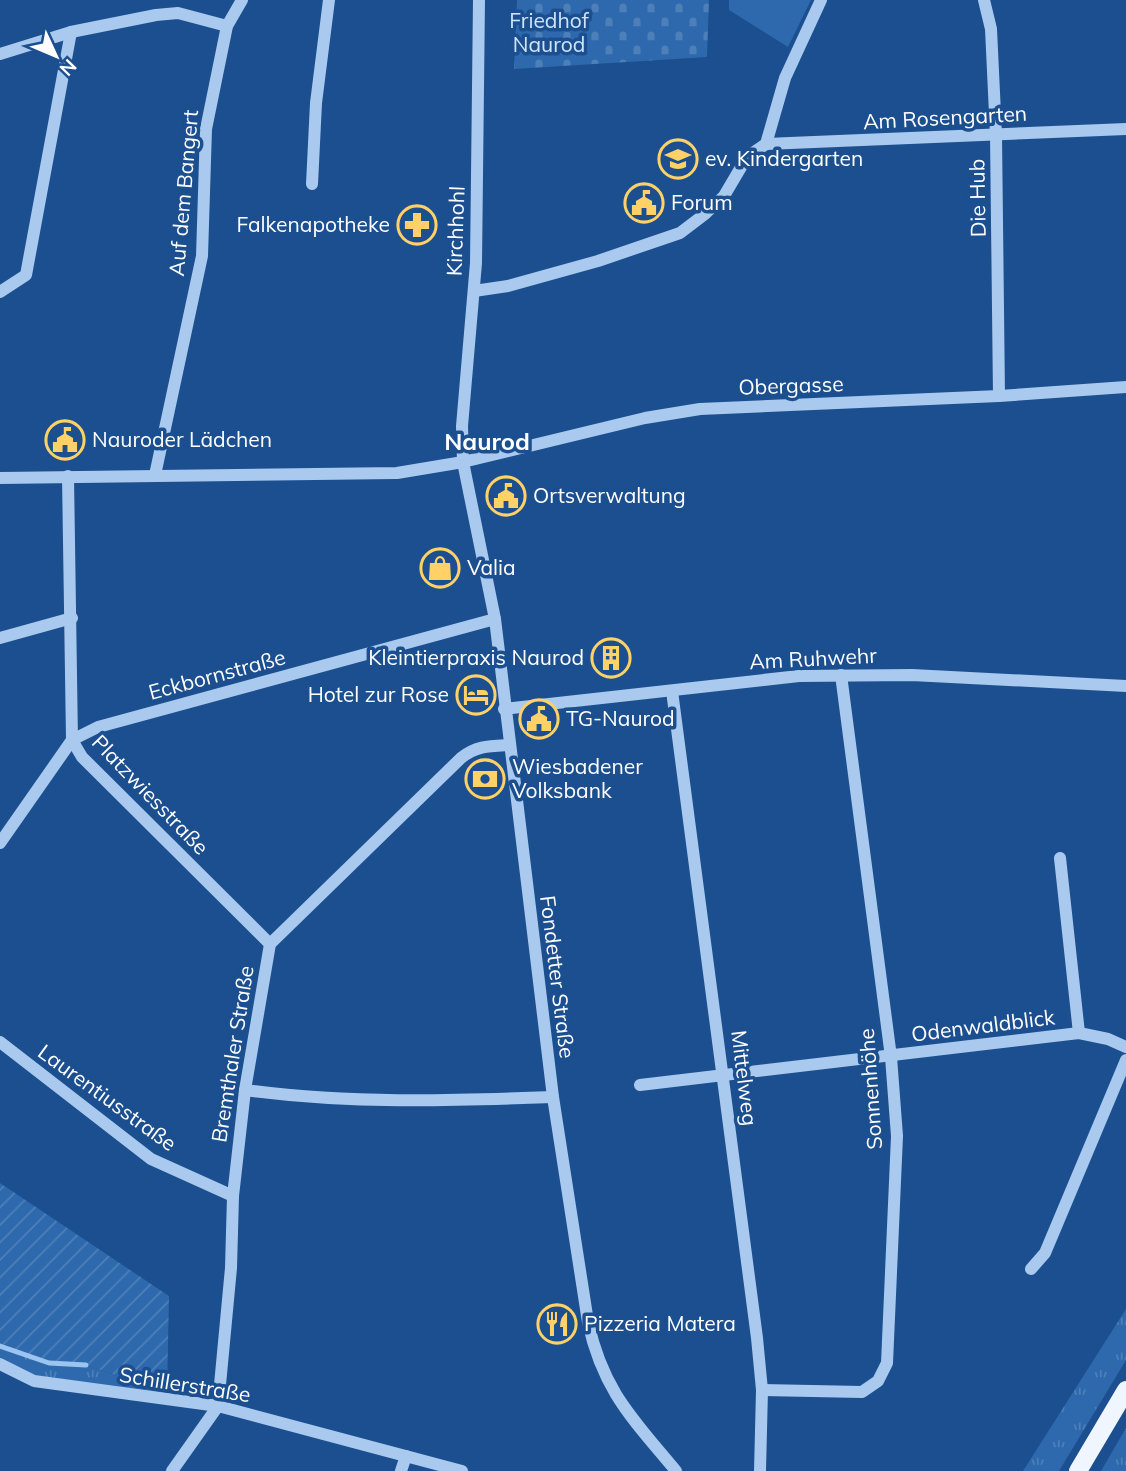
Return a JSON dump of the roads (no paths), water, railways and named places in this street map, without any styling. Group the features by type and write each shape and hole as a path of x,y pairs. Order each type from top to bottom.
{"main road":[{"path":"1078,1471 1126,1390"}],"street":[{"name":"Auf dem Bangert","path":"155,475 202,256 206,129 227,26 242,0"},
{"path":"313,184 316,103 329,0"},
{"name":"Kirchhohl","path":"463,462 462,426 474,291 478,0"},
{"path":"474,291 508,286 598,261 680,233 724,195 747,157 766,144 785,78 821,0"},
{"name":"Die Hub","path":"984,0 990,29 996,135 999,396"},
{"path":"0,54 71,32 178,13 227,26"},
{"path":"0,292 26,275 71,32"},
{"name":"Am Rosengarten","path":"766,144 1126,130"},
{"name":"Obergasse","path":"0,478 397,473 463,462 645,418 700,409 999,396 1126,387"},
{"name":"Fondetter Straße","path":"463,462 495,619 508,745 553,1097 581,1286 594,1350 603,1374 622,1407 676,1471"},
{"name":"Platzwiesstraße","path":"68,476 72,740 82,757 270,944"},
{"path":"0,638 72,618"},
{"name":"Eckbornstraße","path":"72,740 98,727 495,619"},
{"name":"Sonnenhöhe","path":"762,1391 862,1392 878,1381 887,1363 897,1136 891,1057 841,675"},
{"name":"Am Ruhwehr","path":"504,709 799,676 912,675 1126,686"},
{"name":"Mittelweg","path":"672,691 725,1075 762,1391 760,1471"},
{"path":"0,843 72,740"},
{"name":"Bremthaler Straße","path":"172,1471 218,1406 231,1268 233,1196 245,1090 270,944 461,758 472,750 485,746 508,745"},
{"name":"Odenwaldblick","path":"1060,858 1079,1033"},
{"name":"Odenwaldblick","path":"640,1085 1079,1033 1108,1039 1126,1047"},
{"name":"Laurentiusstraße","path":"0,1042 151,1159 233,1196"},
{"path":"1031,1269 1045,1253 1126,1060"},
{"path":"245,1090 343,1100 425,1102 553,1097"},
{"name":"Schillerstraße","path":"0,1364 34,1381 218,1406 462,1471"},
{"path":"401,1471 405,1456"}],"waterway":[{"path":"0,1346 49,1363 86,1365"}],"place":[{"name":"ev. Kindergarten","path":"678,159"},
{"name":"Forum","path":"644,203"},
{"name":"Falkenapotheke","path":"417,225"},
{"name":"Nauroder Lädchen","path":"65,440"},
{"name":"Ortsverwaltung","path":"506,496"},
{"name":"Valia","path":"440,568"},
{"name":"Kleintierpraxis Naurod","path":"611,658"},
{"name":"Hotel zur Rose","path":"476,695"},
{"name":"TG-Naurod","path":"539,719"},
{"name":"Wiesbadener Volksbank","path":"485,779"},
{"name":"Pizzeria Matera","path":"557,1324"}],"district":[{"name":"Naurod","path":"487,442"}],"park label":[{"name":"Friedhof Naurod","path":"549,33"}]}
